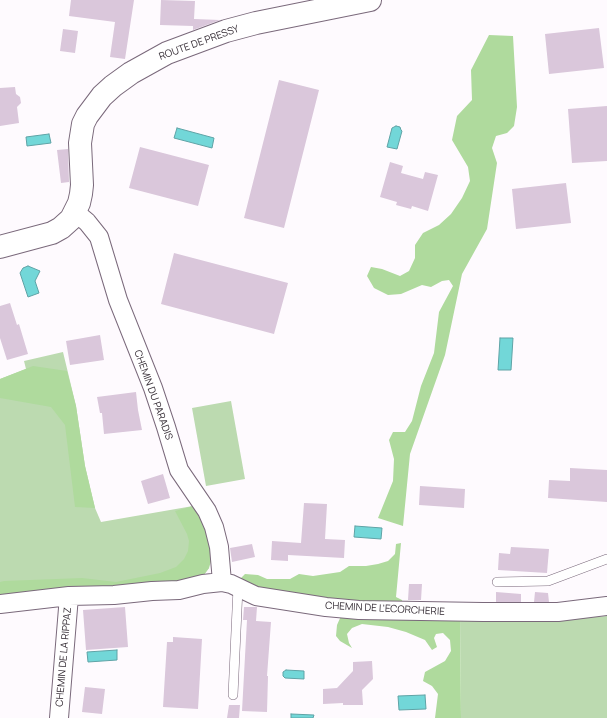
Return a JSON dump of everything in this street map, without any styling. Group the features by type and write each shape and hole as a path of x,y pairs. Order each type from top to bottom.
{"street":[{"name":"ROUTE DE PRESSY","path":"0,247 52,233 66,224 75,212 79,203 82,185 80,143 84,124 87,116 96,103 121,80 147,63 167,53 226,31 256,23 370,0"},
{"name":"CHEMIN DU PARADIS","path":"75,212 87,222 99,237 118,300 153,388 179,470 207,511 214,527 230,585"},
{"path":"0,604 69,596 114,595 179,590 203,584 230,585"},
{"name":"CHEMIN DE L'ECORCHERIE","path":"230,585 256,596 326,607 359,610 558,612 607,606"},
{"name":"CHEMIN DE LA RIPPAZ","path":"59,718 69,596"}],"lane":[{"path":"497,582 548,581 607,559"},
{"path":"230,585 233,695"}],"green space":[{"path":"489,35 513,36 517,107 514,126 507,133 496,136 492,148 497,163 487,229 462,274 445,355 410,454 403,526 378,518 393,481 394,459 389,440 393,432 405,432 412,421 421,386 434,353 439,312 453,286 449,280 442,281 431,287 422,285 401,294 388,295 374,288 367,276 371,267 382,269 400,276 409,271 415,258 415,245 423,233 439,225 451,214 462,198 470,181 468,167 452,140 457,116 472,100 471,70"},
{"path":"63,352 76,406 85,466 95,508 101,522 193,506 209,568 203,576 0,598 0,379 26,369 24,361"},
{"path":"33,366 67,371 76,406 85,466 95,508 75,507 65,425 51,407 0,398 0,379"},
{"path":"231,401 245,479 206,486 192,408"},
{"path":"193,506 204,525 212,558 209,568 203,576 187,581 0,598 0,582 4,581 82,578 116,582 160,573 176,567 184,559 188,551 189,541 175,511"},
{"path":"401,543 396,597 402,600 403,605 334,600 257,587 240,579 245,574 258,575 267,579 290,579 299,574 313,576 340,572 349,566 378,564 388,561 395,554 396,544"},
{"path":"341,616 390,620 460,618 461,718 435,718 438,694 432,686 423,681 425,672 445,661 451,651 450,640 443,633 436,634 434,638 437,647 432,650 425,640 406,632 388,627 362,624 352,628 347,634 352,648 340,641 336,636 337,625"},
{"path":"607,616 607,718 461,718 460,618 555,620"}],"water":[{"path":"396,126 400,127 402,131 397,149 387,147 392,128"},
{"path":"177,128 214,138 212,148 174,138"},
{"path":"49,134 51,143 27,146 26,137"},
{"path":"28,266 40,271 35,281 39,293 28,297 20,273 23,268"},
{"path":"500,338 513,338 511,370 498,370"},
{"path":"355,526 382,528 381,539 354,537"},
{"path":"117,650 117,660 88,662 87,652"},
{"path":"286,670 304,671 304,679 285,678 283,676 283,672"},
{"path":"425,695 426,709 399,710 398,696"},
{"path":"291,714 314,715 313,718 291,718"}],"building":[{"path":"71,0 134,0 125,59 110,57 115,22 69,16"},
{"path":"161,0 195,1 194,19 220,20 193,30 193,26 160,25"},
{"path":"599,28 604,68 549,74 545,34"},
{"path":"63,29 78,31 75,53 60,51"},
{"path":"279,80 319,90 284,228 244,218"},
{"path":"15,87 16,94 20,97 21,103 17,107 19,123 0,126 0,88"},
{"path":"607,106 607,161 572,163 568,109"},
{"path":"140,147 209,165 198,206 129,188"},
{"path":"68,149 69,182 61,183 57,150"},
{"path":"390,162 403,166 401,173 423,179 425,172 438,175 428,211 412,206 411,209 396,205 397,202 380,197"},
{"path":"566,183 571,223 516,229 512,189"},
{"path":"174,253 288,283 274,334 161,304"},
{"path":"10,303 17,325 19,324 28,354 7,360 0,338 0,306"},
{"path":"100,335 104,360 70,365 66,341"},
{"path":"136,392 142,430 104,434 102,413 100,413 97,397"},
{"path":"570,468 607,470 607,502 548,498 549,480 570,481"},
{"path":"163,474 170,498 148,504 141,481"},
{"path":"420,486 465,489 464,508 419,505"},
{"path":"304,503 327,504 325,539 345,540 344,558 288,555 288,561 271,560 272,541 301,543"},
{"path":"252,544 255,557 232,562 230,548"},
{"path":"511,547 549,549 547,573 498,570 499,553 510,554"},
{"path":"409,584 422,584 421,600 408,600"},
{"path":"496,592 521,594 521,602 496,602"},
{"path":"535,592 548,593 549,602 534,602"},
{"path":"125,607 128,647 86,650 83,610"},
{"path":"244,607 257,607 256,621 271,622 267,676 267,712 242,711 247,620 243,620"},
{"path":"173,637 202,639 198,709 163,707 167,642 173,642"},
{"path":"372,661 373,679 362,690 363,705 343,705 343,703 323,704 323,689 337,688 353,671 353,662"},
{"path":"85,687 105,689 102,714 82,712"},
{"path":"229,705 240,705 239,718 227,718"}]}
